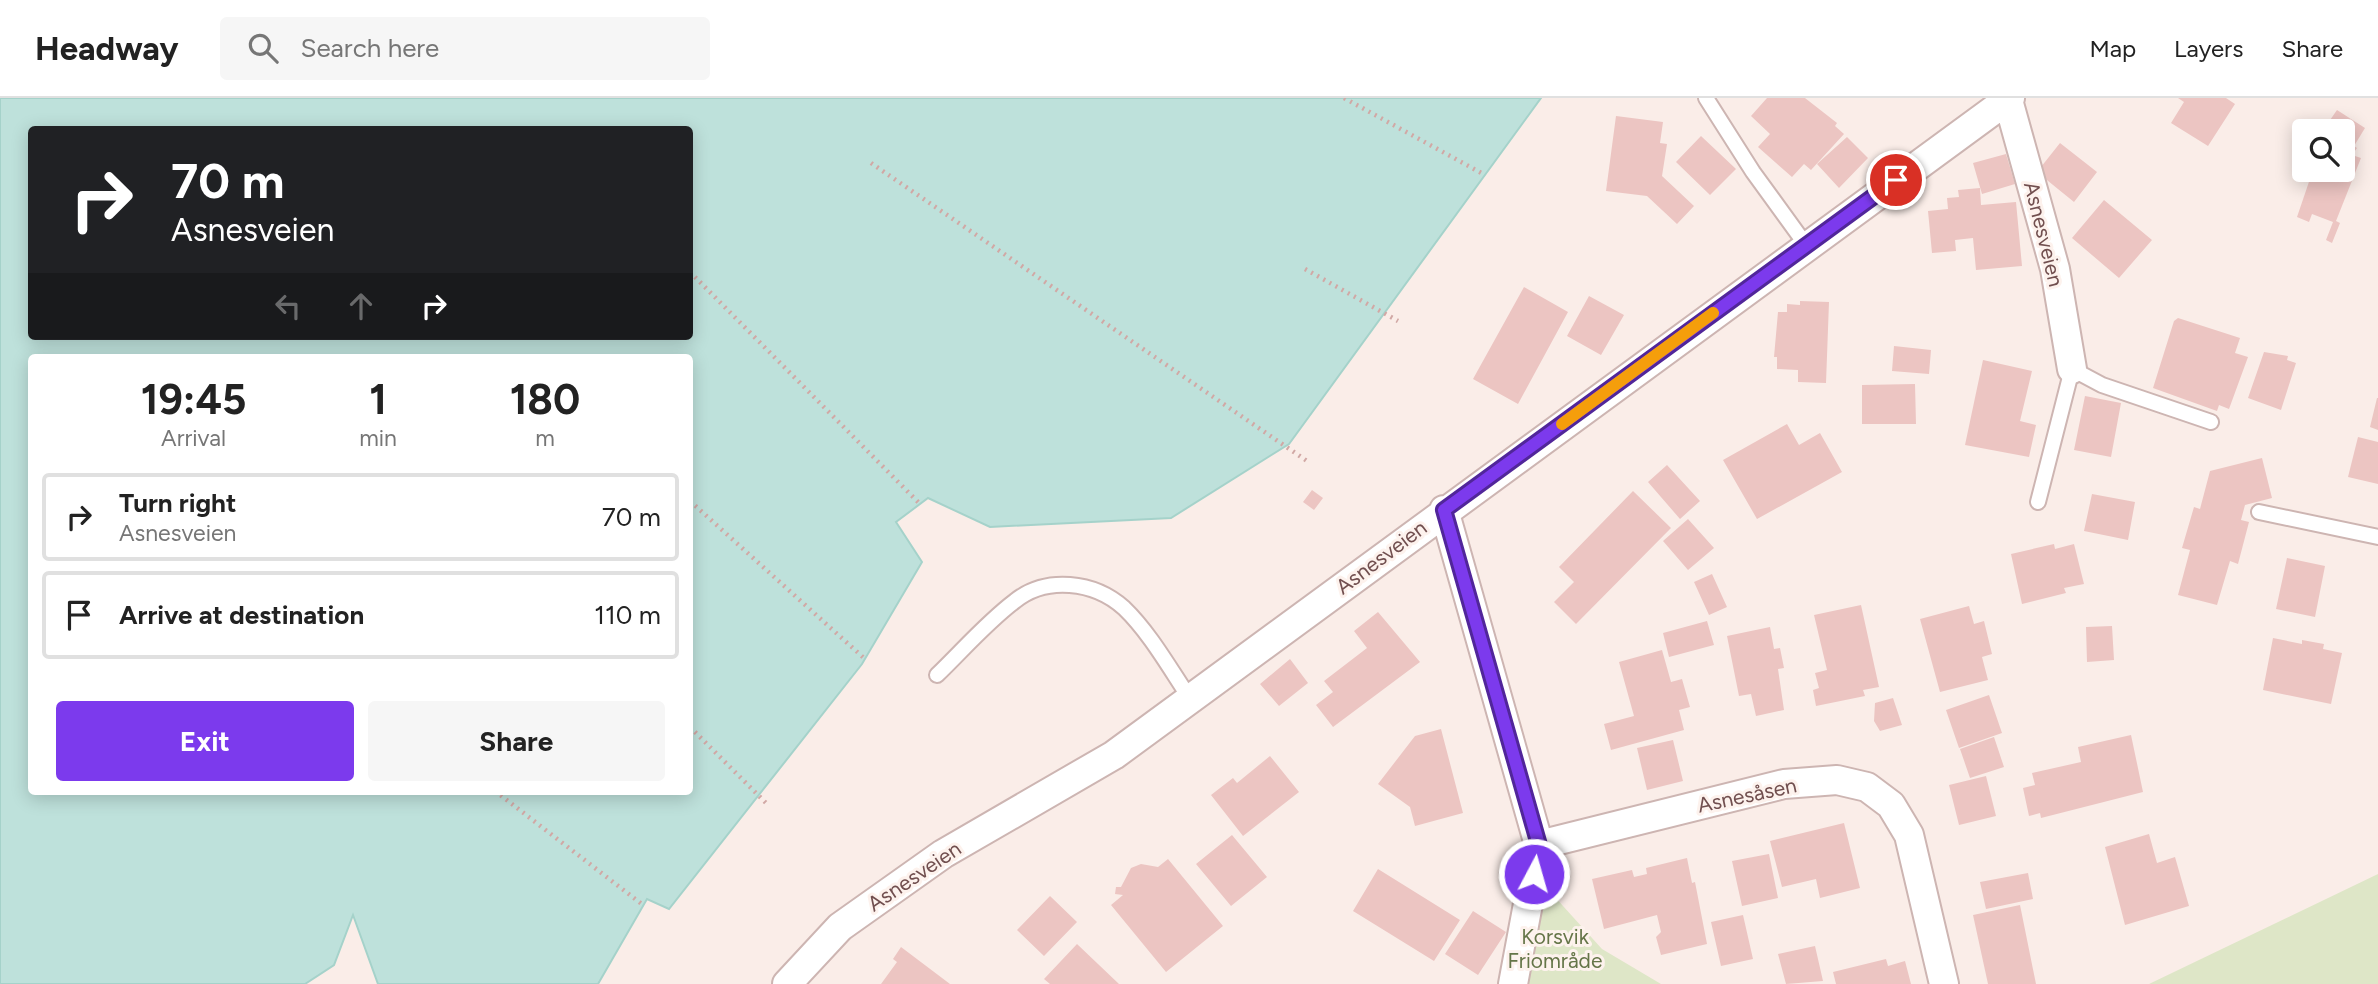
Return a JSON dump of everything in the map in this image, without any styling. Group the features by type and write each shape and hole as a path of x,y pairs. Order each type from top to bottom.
{"street":[{"name":"Asnesveien","path":"787,984 840,927 943,854 1114,755 1444,510 2009,99 2055,269 2072,369"},
{"path":"1444,510 1539,845 1513,984"},
{"name":"Asnesåsen","path":"1539,845 1784,784 1837,780 1867,787 1891,805 1909,835 1944,984"}],"lane":[{"path":"1706,98 1753,172 1806,245"},
{"path":"2038,502 2072,369 2102,385 2211,422"},
{"path":"2259,512 2378,537"},
{"path":"937,676 1015,600 1038,587 1062,584 1089,588 1123,607 1191,699"}],"path":[{"path":"1344,98 1485,175"},
{"path":"871,163 1307,461"},
{"path":"1305,269 1398,321"},
{"path":"693,275 920,504"},
{"path":"693,504 865,659"},
{"path":"693,730 769,806"},
{"path":"500,795 643,905"}],"green space":[{"name":"Korsvik Friområde","path":"1534,874 1602,949 1661,984 1513,984"},
{"path":"2378,874 2378,984 2149,984"}],"water":[{"path":"0,98 1541,98 1289,444 1171,518 990,527 928,498 896,522 922,562 862,664 669,909 647,899 598,984 378,984 353,915 334,965 305,984 0,984"}],"building":[{"path":"1767,98 1805,98 1837,123 1835,126 1844,134 1811,170 1804,164 1792,177 1758,147 1770,134 1751,116"},
{"path":"2178,98 2226,98 2235,104 2208,146 2171,123 2184,102"},
{"path":"2337,110 2351,119 2331,119"},
{"path":"1616,116 1663,122 1660,143 1667,144 1662,176 1694,206 1677,224 1647,196 1606,191"},
{"path":"2355,122 2365,128 2355,144"},
{"path":"1701,136 1736,169 1710,195 1676,162"},
{"path":"1847,137 1868,158 1839,188 1817,164"},
{"path":"2060,143 2097,172 2074,202 2037,172"},
{"path":"2006,154 2015,184 1982,194 1973,163"},
{"path":"2355,156 2361,158 2355,173"},
{"path":"2309,182 2351,182 2336,221 2340,223 2332,243 2326,240 2333,222 2312,214 2309,222 2297,217"},
{"path":"1980,188 1981,205 2016,202 2022,266 1976,270 1973,238 1955,240 1956,251 1932,253 1928,211 1948,209 1947,198 1959,197 1958,190"},
{"path":"2104,200 2152,240 2119,278 2072,238"},
{"path":"1524,287 1568,312 1518,404 1473,379"},
{"path":"1589,296 1624,315 1601,355 1567,336"},
{"path":"1800,301 1829,302 1826,383 1798,382 1798,370 1777,369 1777,357 1774,357 1778,312 1787,312 1787,304 1800,305"},
{"path":"2178,318 2240,338 2235,353 2248,357 2229,409 2219,405 2217,411 2153,388 2174,321"},
{"path":"1894,346 1931,350 1929,374 1892,371"},
{"path":"2264,352 2288,356 2287,360 2296,363 2281,410 2248,398"},
{"path":"1983,360 2032,371 2020,421 2036,425 2029,457 1965,445"},
{"path":"1915,384 1916,424 1862,424 1862,385"},
{"path":"2085,396 2121,403 2111,457 2074,450"},
{"path":"2378,398 2378,430 2370,427"},
{"path":"1787,424 1799,445 1820,433 1842,472 1757,519 1723,460"},
{"path":"2358,437 2378,442 2378,484 2348,477"},
{"path":"2262,458 2272,498 2245,505 2241,520 2249,522 2238,564 2230,561 2217,605 2178,595 2190,550 2182,548 2194,507 2200,509 2210,471"},
{"path":"1667,465 1700,501 1680,519 1648,482"},
{"path":"1312,490 1323,498 1314,510 1303,502"},
{"path":"1633,491 1671,528 1576,624 1554,602 1574,582 1559,567"},
{"path":"2092,494 2135,502 2128,540 2084,531"},
{"path":"1688,519 1714,548 1688,570 1663,541"},
{"path":"2054,544 2055,549 2074,544 2084,584 2064,588 2066,593 2022,604 2011,554"},
{"path":"2287,558 2325,566 2315,617 2276,609"},
{"path":"1712,574 1727,607 1709,615 1694,582"},
{"path":"1861,605 1879,687 1863,690 1865,696 1816,706 1813,690 1819,688 1815,673 1827,670 1814,615"},
{"path":"1969,606 1974,624 1984,621 1992,654 1982,657 1988,680 1940,692 1920,619"},
{"path":"1378,612 1420,662 1333,727 1316,705 1333,692 1324,681 1367,648 1354,631"},
{"path":"1707,621 1714,645 1669,657 1663,633"},
{"path":"2112,626 2114,660 2087,662 2086,627"},
{"path":"1770,627 1774,649 1780,648 1784,668 1778,669 1784,710 1756,716 1751,694 1739,696 1727,636"},
{"path":"2273,638 2302,644 2302,640 2324,644 2323,649 2342,653 2331,704 2263,690"},
{"path":"1662,650 1671,682 1682,679 1690,707 1679,710 1684,730 1611,750 1604,724 1634,716 1619,662"},
{"path":"1290,659 1308,683 1279,706 1260,684"},
{"path":"1989,695 2002,733 1959,748 1946,710"},
{"path":"1893,698 1902,725 1880,731 1874,721 1875,703"},
{"path":"1441,729 1463,813 1415,826 1410,807 1378,784 1415,736"},
{"path":"2131,735 2143,792 2041,818 2040,813 2029,816 2023,788 2035,785 2032,773 2081,762 2078,747"},
{"path":"1994,737 2004,767 1970,778 1960,749"},
{"path":"1673,740 1683,781 1647,790 1637,748"},
{"path":"1270,756 1299,792 1243,836 1211,795 1233,778 1237,783"},
{"path":"1986,776 1996,816 1959,825 1949,785"},
{"path":"1844,823 1860,888 1820,898 1816,879 1782,887 1770,841"},
{"path":"2149,834 2157,863 2175,857 2189,906 2125,925 2105,847"},
{"path":"1232,835 1267,877 1231,906 1196,864"},
{"path":"1769,854 1778,898 1742,906 1732,861"},
{"path":"1687,858 1692,883 1695,882 1707,944 1661,955 1656,937 1661,932 1657,915 1604,929 1592,879 1632,870 1634,877 1647,874 1646,868"},
{"path":"1168,859 1223,926 1166,972 1111,905 1123,895 1115,894 1116,887 1121,887 1131,868 1141,864 1158,867"},
{"path":"1378,869 1460,920 1434,961 1353,911"},
{"path":"2028,873 2033,899 1986,909 1980,882"},
{"path":"1050,896 1077,922 1044,956 1017,930"},
{"path":"2020,905 2036,984 1988,984 1973,915"},
{"path":"1473,911 1506,932 1478,975 1445,954"},
{"path":"1743,915 1753,959 1721,966 1711,922"},
{"path":"1077,944 1119,984 1050,984 1044,979"},
{"path":"1815,946 1823,981 1786,984 1778,954"},
{"path":"901,947 950,984 881,984 897,962 893,959"},
{"path":"1886,959 1888,966 1905,961 1911,984 1836,984 1833,972"}],"slow traffic":[{"path":"1562,424 1713,313"}],"route":[{"path":"1534,874 1539,845 1444,510 1896,180"}]}
